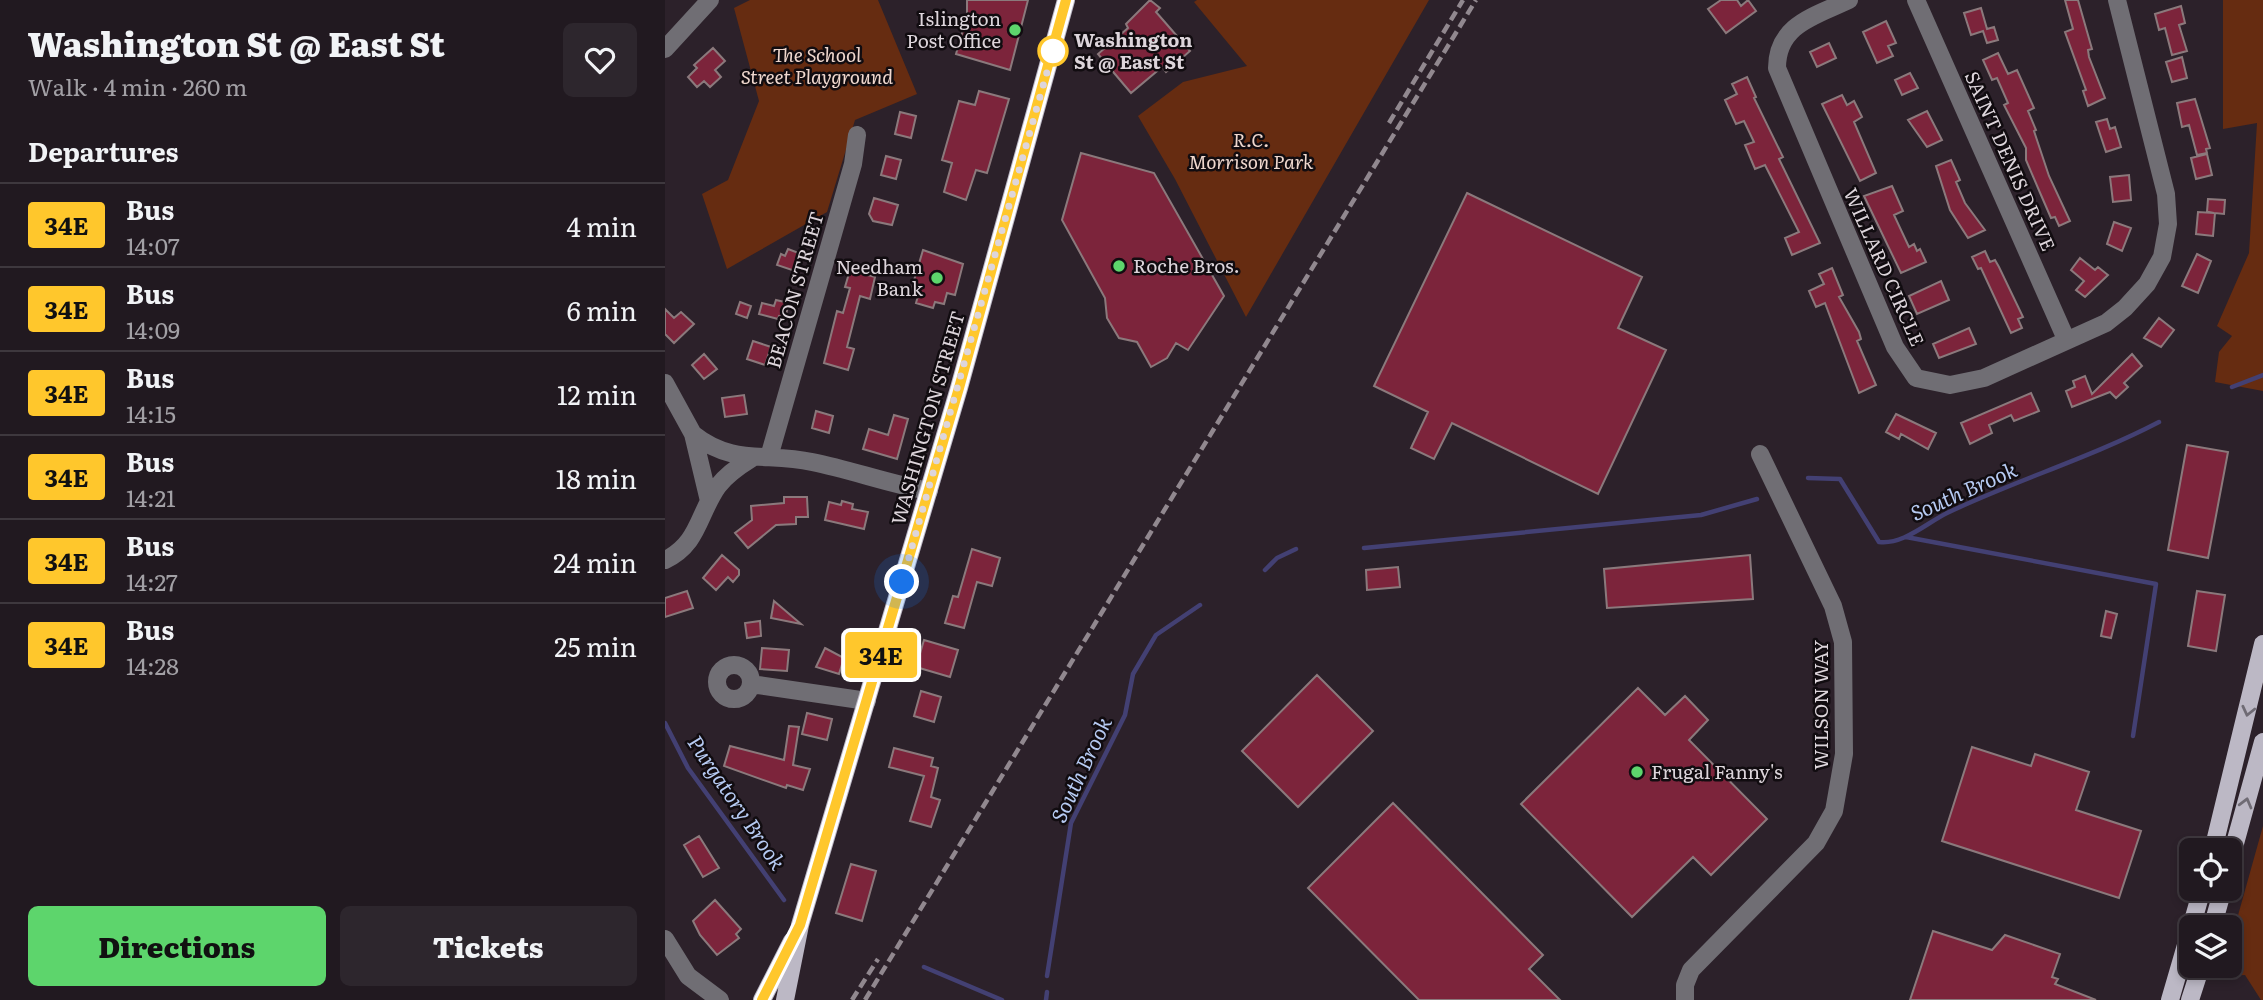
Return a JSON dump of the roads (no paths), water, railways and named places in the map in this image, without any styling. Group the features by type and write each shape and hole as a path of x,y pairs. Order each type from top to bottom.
{"main road":[{"name":"WASHINGTON STREET","path":"785,1000 800,925 929,491 1066,0"},
{"path":"2216,838 2263,644"},
{"path":"2236,838 2263,742"},
{"name":"WASHINGTON STREET","path":"762,1000 800,925"},
{"path":"2170,1000 2179,969"},
{"path":"2190,1000 2197,978"}],"street":[{"path":"665,49 709,0"},
{"name":"WILLARD CIRCLE","path":"1849,0 1798,24 1782,39 1777,53 1777,68 1895,347 1916,378 1950,385 1968,383 2106,323 2125,308 2147,284 2162,257 2168,223 2160,160 2117,0"},
{"name":"SAINT DENIS DRIVE","path":"1916,0 2066,340"},
{"name":"BEACON STREET","path":"761,458 853,164 857,135"},
{"path":"665,383 693,434 709,501"},
{"path":"693,434 719,452 814,462 929,491"},
{"name":"WILSON WAY","path":"1685,1000 1685,985 1691,970 1816,843 1834,811 1844,768 1842,632 1833,606 1760,454"},
{"path":"665,560 688,545 697,533 709,501 728,475 761,458"},
{"path":"751,684 867,701"},
{"path":"665,939 688,976 720,1000"}],"waterway":[{"name":"South Brook","path":"2232,387 2263,375"},
{"name":"South Brook","path":"1808,478 1840,479 1879,542 1888,542 1905,537 1973,501 2106,447 2159,422"},
{"name":"South Brook","path":"1364,548 1701,515 1757,499"},
{"path":"1906,537 2156,584 2133,736"},
{"name":"South Brook","path":"1265,570 1277,558 1296,549"},
{"name":"South Brook","path":"1047,976 1071,823 1125,715 1133,674 1156,635 1200,605"},
{"name":"Purgatory Brook","path":"665,723 688,768 784,900"},
{"name":"Purgatory Brook","path":"924,967 1002,1000"},
{"name":"South Brook","path":"1046,1000 1047,992"}],"railway":[{"path":"1389,123 1463,0"},
{"path":"865,1000 1476,0"},
{"path":"852,1000 878,959"}],"place":[{"name":"Islington Post Office","path":"1015,30"},
{"name":"Washington St @ East St","path":"1053,51"},
{"name":"Roche Bros.","path":"1119,266"},
{"name":"Needham Bank","path":"937,278"},
{"name":"Frugal Fanny's","path":"1637,772"}],"park label":[{"name":"The School Street Playground","path":"817,66"},
{"name":"R.C. Morrison Park","path":"1251,151"}]}
